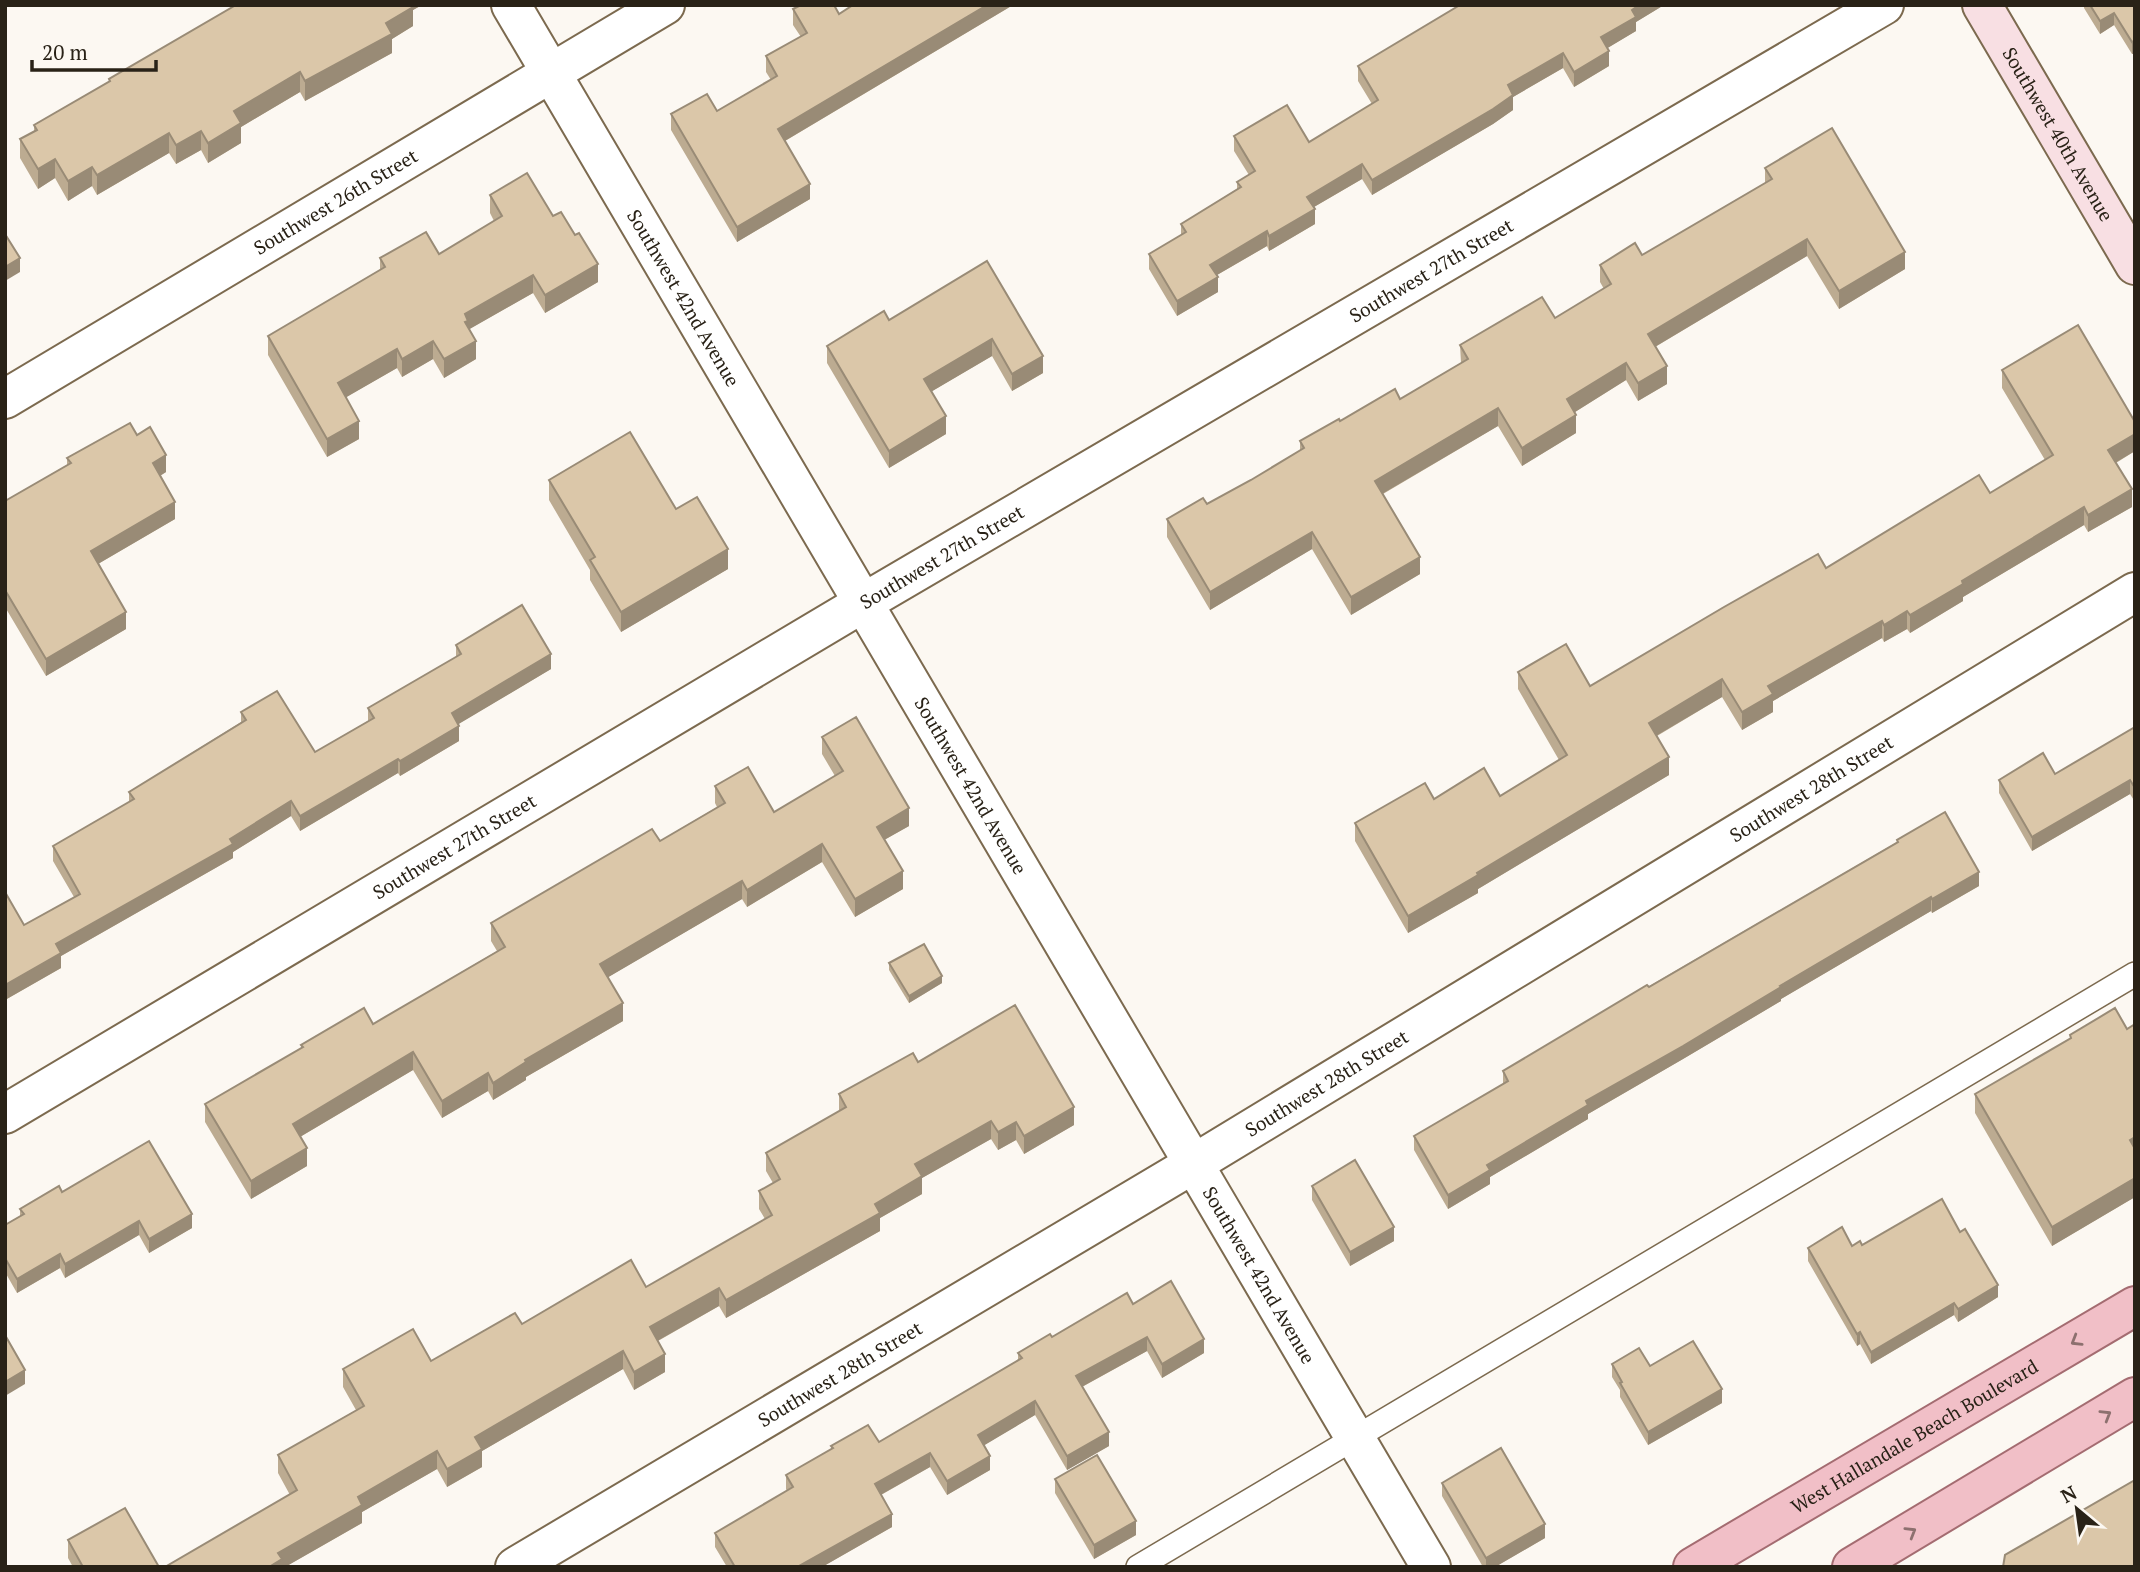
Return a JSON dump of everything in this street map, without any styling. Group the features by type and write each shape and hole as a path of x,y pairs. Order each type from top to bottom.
{"main road":[{"name":"West Hallandale Beach Boulevard","path":"1693,1567 2135,1306"},
{"path":"1852,1567 2135,1398"},
{"path":"1724,1567 1854,1472"}],"street":[{"name":"Southwest 42nd Avenue","path":"511,5 1431,1567"},
{"name":"Southwest 26th Street","path":"5,399 666,5"},
{"name":"Southwest 27th Street","path":"5,1114 863,603 1884,5"},
{"name":"Southwest 40th Avenue","path":"1982,5 2135,265"},
{"name":"Southwest 28th Street","path":"515,1567 1195,1163 2135,592"}],"lane":[{"path":"1138,1567 2135,974"}],"building":[{"path":"236,5 413,7 386,23 392,34 305,81 300,72 234,111 241,123 208,143 201,131 176,145 169,133 97,175 92,167 68,181 55,159 38,169 20,139 37,130 34,125"},
{"path":"801,5 834,5 839,14 853,5 987,5 778,129 810,184 737,227 671,114 707,94 717,111 777,76 766,56 807,33 793,9"},
{"path":"1460,5 1639,5 1632,10 1636,17 1601,37 1609,51 1574,72 1563,53 1508,85 1513,95 1493,109 1372,180 1362,164 1307,197 1315,209 1269,236 1267,231 1210,265 1218,277 1177,301 1149,254 1186,232 1181,224 1241,187 1237,182 1255,171 1234,136 1287,105 1309,142 1378,100 1358,66"},
{"path":"2090,5 2135,5 2135,40 2132,42 2114,13 2100,21"},
{"path":"1832,128 1905,252 1839,291 1807,239 1648,334 1667,366 1638,383 1626,363 1567,399 1576,415 1522,448 1498,408 1375,481 1420,557 1351,597 1312,532 1210,592 1167,519 1203,498 1207,504 1251,480 1304,448 1300,441 1395,389 1400,399 1468,359 1460,345 1542,297 1555,318 1611,284 1600,265 1635,243 1642,255 1772,179 1765,168"},
{"path":"527,173 553,216 561,212 575,235 579,233 598,264 545,295 533,275 465,314 468,321 465,322 476,341 444,359 433,341 402,359 397,349 338,383 359,421 327,439 268,336 385,267 380,258 426,232 439,254 502,216 490,195"},
{"path":"5,234 20,258 5,267"},
{"path":"987,261 1043,356 1012,374 992,339 924,379 946,416 889,451 827,346 884,311 889,320"},
{"path":"2078,325 2135,422 2135,434 2108,450 2132,489 2088,515 2084,507 1910,615 1907,611 1884,625 1882,621 1768,686 1773,694 1742,712 1722,679 1649,723 1669,757 1408,916 1355,823 1425,783 1434,799 1484,768 1500,796 1567,755 1518,672 1566,644 1590,686 1818,554 1826,568 1979,475 1990,493 2053,455 2002,370"},
{"path":"130,423 137,435 150,427 166,455 153,463 175,502 91,551 126,612 46,659 5,590 5,501 71,463 67,458"},
{"path":"630,432 676,509 697,497 728,549 621,612 590,560 595,557 549,480"},
{"path":"522,605 551,654 452,713 459,726 300,816 291,801 230,839 233,844 56,944 61,953 5,985 5,892 24,925 80,894 53,846 134,799 129,792 246,720 241,712 277,691 315,752 374,718 368,708 461,654 456,645"},
{"path":"856,717 909,808 877,827 903,871 855,899 822,844 747,890 742,881 600,964 623,1003 525,1060 526,1062 493,1083 488,1073 442,1101 413,1052 293,1124 307,1148 251,1181 205,1104 364,1008 373,1024 505,947 491,923 652,829 660,841 725,803 715,786 748,767 774,812 843,771 822,737"},
{"path":"2135,727 2135,788 2130,780 2032,837 1999,780 2043,753 2055,774"},
{"path":"1945,812 1979,872 1932,899 1931,897 1586,1101 1588,1105 1487,1165 1490,1170 1448,1195 1414,1136 1508,1081 1503,1071 1647,985 1649,987 1898,842 1897,840"},
{"path":"924,944 942,976 909,996 889,963"},
{"path":"1015,1005 1074,1107 1024,1136 1016,1122 998,1132 991,1121 915,1164 922,1176 875,1204 880,1213 726,1300 719,1288 650,1327 665,1354 634,1372 623,1351 475,1437 482,1449 447,1469 437,1451 358,1497 362,1505 278,1553 282,1559 269,1567 165,1567 297,1490 278,1455 364,1406 343,1369 413,1329 431,1361 515,1313 522,1324 631,1260 646,1287 772,1215 759,1191 780,1179 766,1153 846,1107 839,1094 913,1053 918,1062"},
{"path":"2115,1008 2127,1029 2135,1024 2135,1137 2130,1140 2135,1149 2135,1178 2052,1227 1975,1094 2071,1038 2070,1035"},
{"path":"149,1141 192,1214 149,1239 139,1221 65,1264 60,1254 17,1279 5,1258 5,1225 24,1214 20,1209 59,1186 62,1192"},
{"path":"1355,1160 1394,1227 1350,1252 1312,1186"},
{"path":"1942,1199 1960,1232 1965,1229 1998,1285 1958,1309 1954,1303 1871,1352 1860,1332 1857,1334 1808,1248 1842,1227 1852,1246 1860,1241 1862,1245"},
{"path":"1171,1281 1204,1339 1162,1364 1147,1337 1076,1376 1109,1432 1067,1456 1035,1401 978,1435 990,1456 947,1481 930,1453 875,1484 892,1514 797,1567 735,1567 715,1533 793,1487 786,1475 868,1425 879,1442 1022,1358 1018,1353 1050,1334 1052,1337 1127,1293 1133,1304"},
{"path":"5,1335 25,1370 5,1382"},
{"path":"1693,1341 1722,1389 1648,1432 1612,1364 1639,1348 1650,1366"},
{"path":"1501,1448 1545,1524 1486,1558 1442,1483"},
{"path":"1097,1455 1136,1521 1094,1545 1055,1479"},
{"path":"2135,1480 2135,1567 2003,1567 2005,1555"},
{"path":"125,1508 159,1567 83,1567 68,1540"}]}
